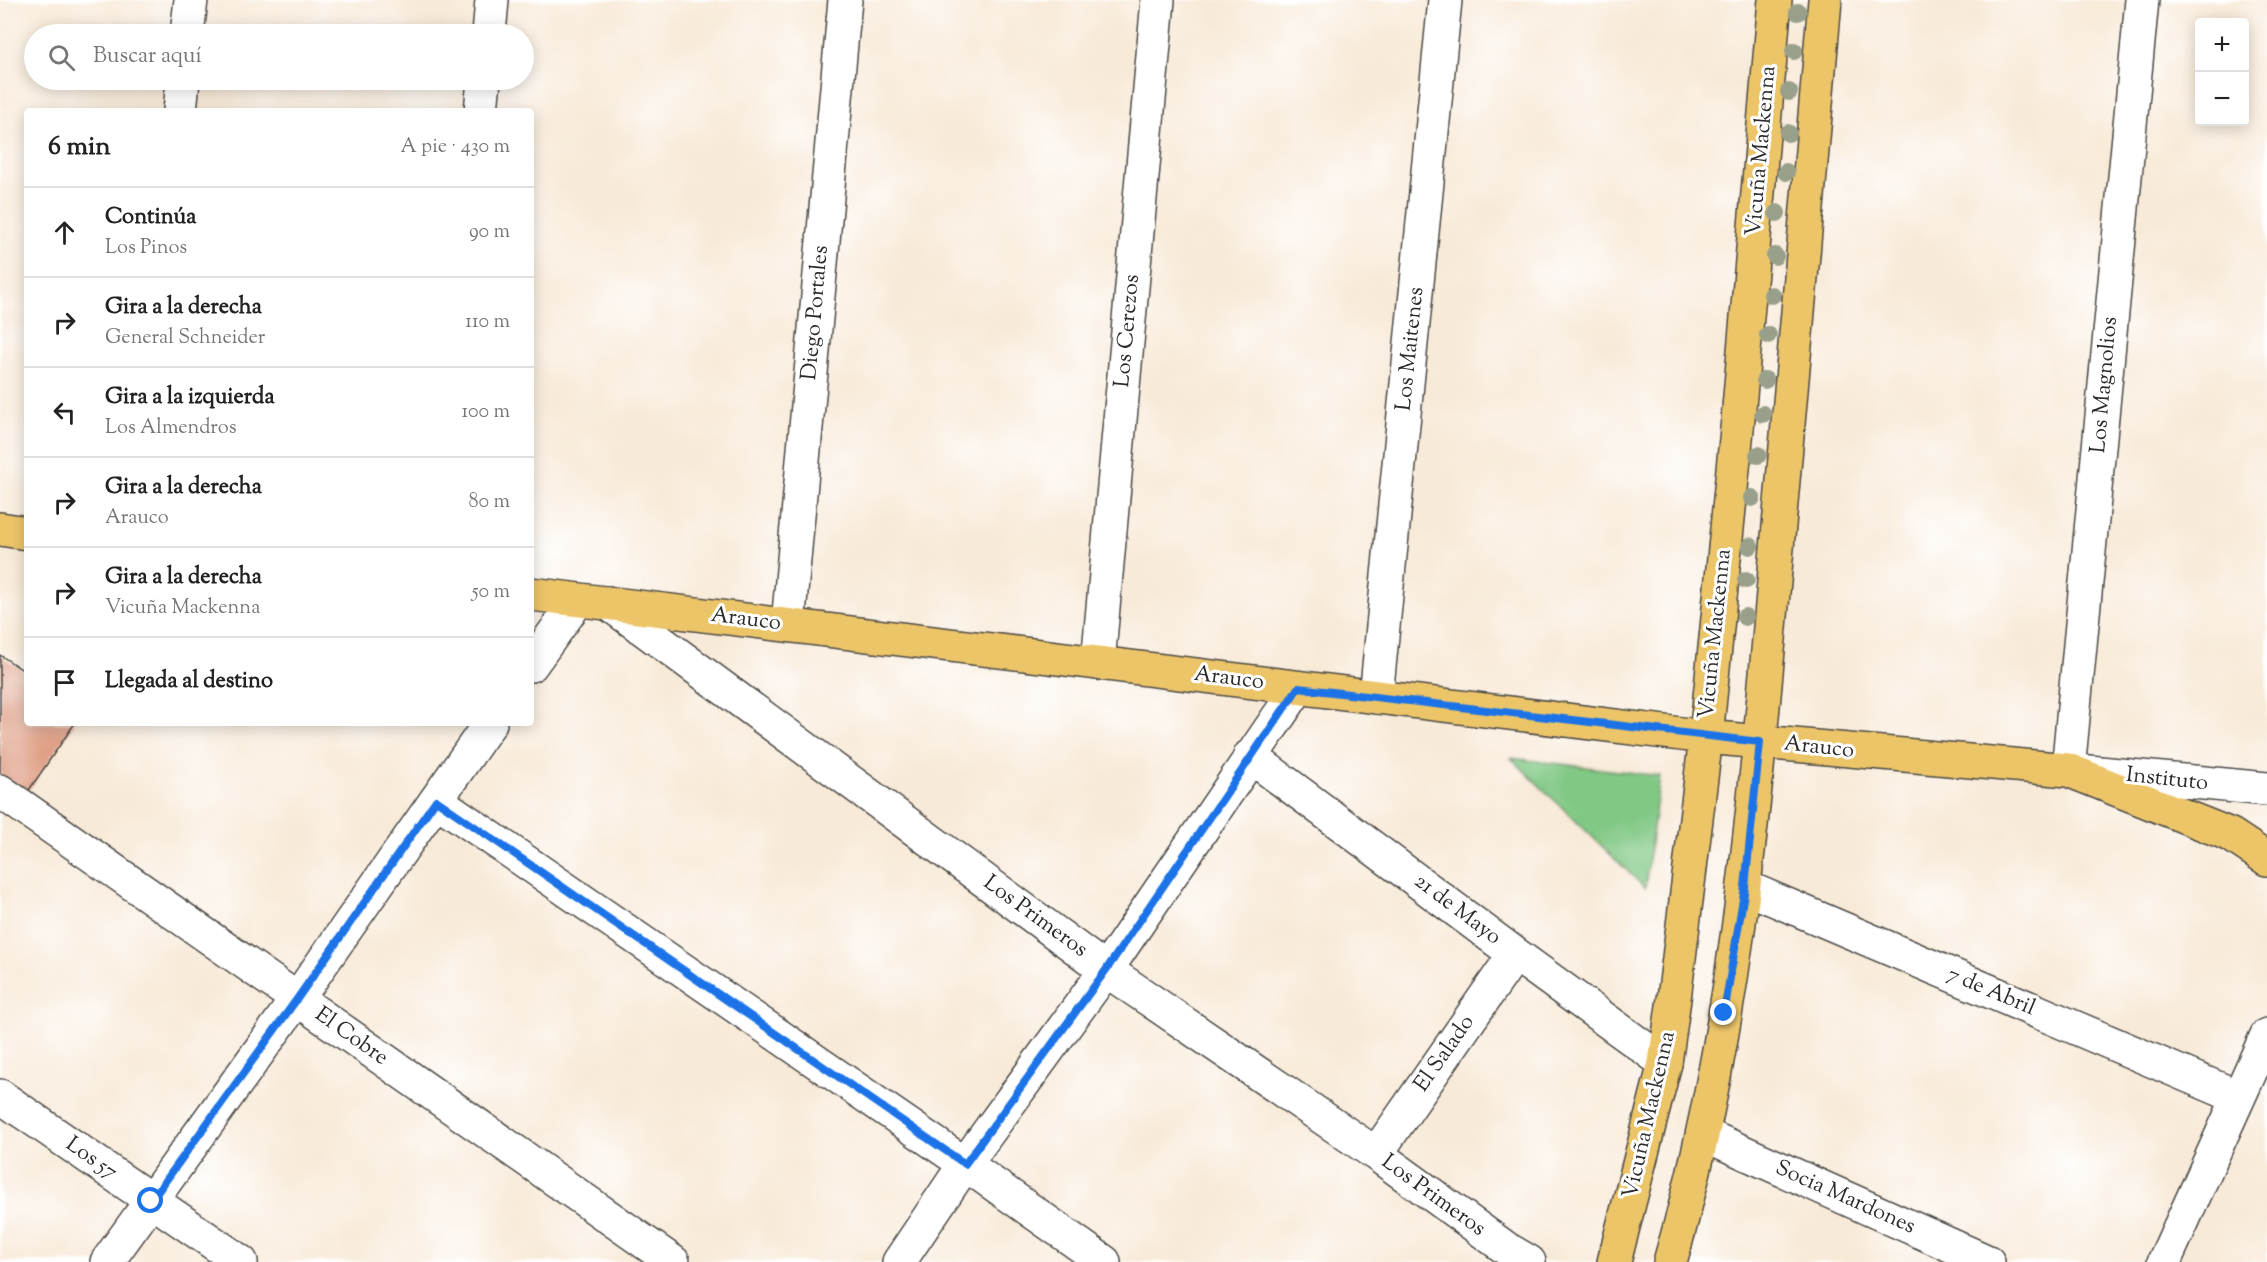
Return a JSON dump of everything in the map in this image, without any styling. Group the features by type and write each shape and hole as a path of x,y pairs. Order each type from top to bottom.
{"main road":[{"name":"Vicuña Mackenna","path":"1614,1262 1665,1063 1706,737 1738,419 1775,0"},
{"path":"1670,1262 1703,1134 1745,887 1760,742 1825,0"},
{"path":"0,529 24,532"},
{"name":"Arauco","path":"534,594 1706,737 2068,770 2232,835 2267,859"}],"street":[{"path":"188,24 191,0"},
{"path":"490,24 492,0"},
{"name":"Diego Portales","path":"788,625 845,0"},
{"name":"Los Cerezos","path":"1098,663 1158,0"},
{"name":"Los Maitenes","path":"1376,697 1445,0"},
{"name":"Los Magnolios","path":"2068,770 2142,0"},
{"path":"180,108 182,90"},
{"path":"481,108 483,90"},
{"path":"534,662 593,602"},
{"name":"Los Primeros","path":"593,602 1106,970 1376,1154 1529,1262"},
{"path":"899,1262 965,1164 1106,970 1298,688"},
{"path":"108,1262 297,999 488,726"},
{"name":"21 de Mayo","path":"1250,756 1665,1063"},
{"name":"Instituto","path":"2068,770 2267,789"},
{"name":"El Cobre","path":"0,791 672,1262"},
{"path":"436,800 1104,1262"},
{"name":"7 de Abril","path":"1745,887 2238,1097"},
{"name":"El Salado","path":"1376,1154 1515,954"},
{"path":"2164,1262 2267,1035"},
{"name":"Los 57","path":"0,1096 242,1262"},
{"name":"Socia Mardones","path":"1703,1134 1988,1262"}],"green space":[{"path":"1511,758 1660,776 1645,888"}],"building":[{"path":"0,655 24,671 24,726 73,726 27,793 0,775"}],"route":[{"path":"151,1201 297,999 436,800 965,1164 1106,970 1298,688 1760,742 1745,887 1724,1013"}]}
